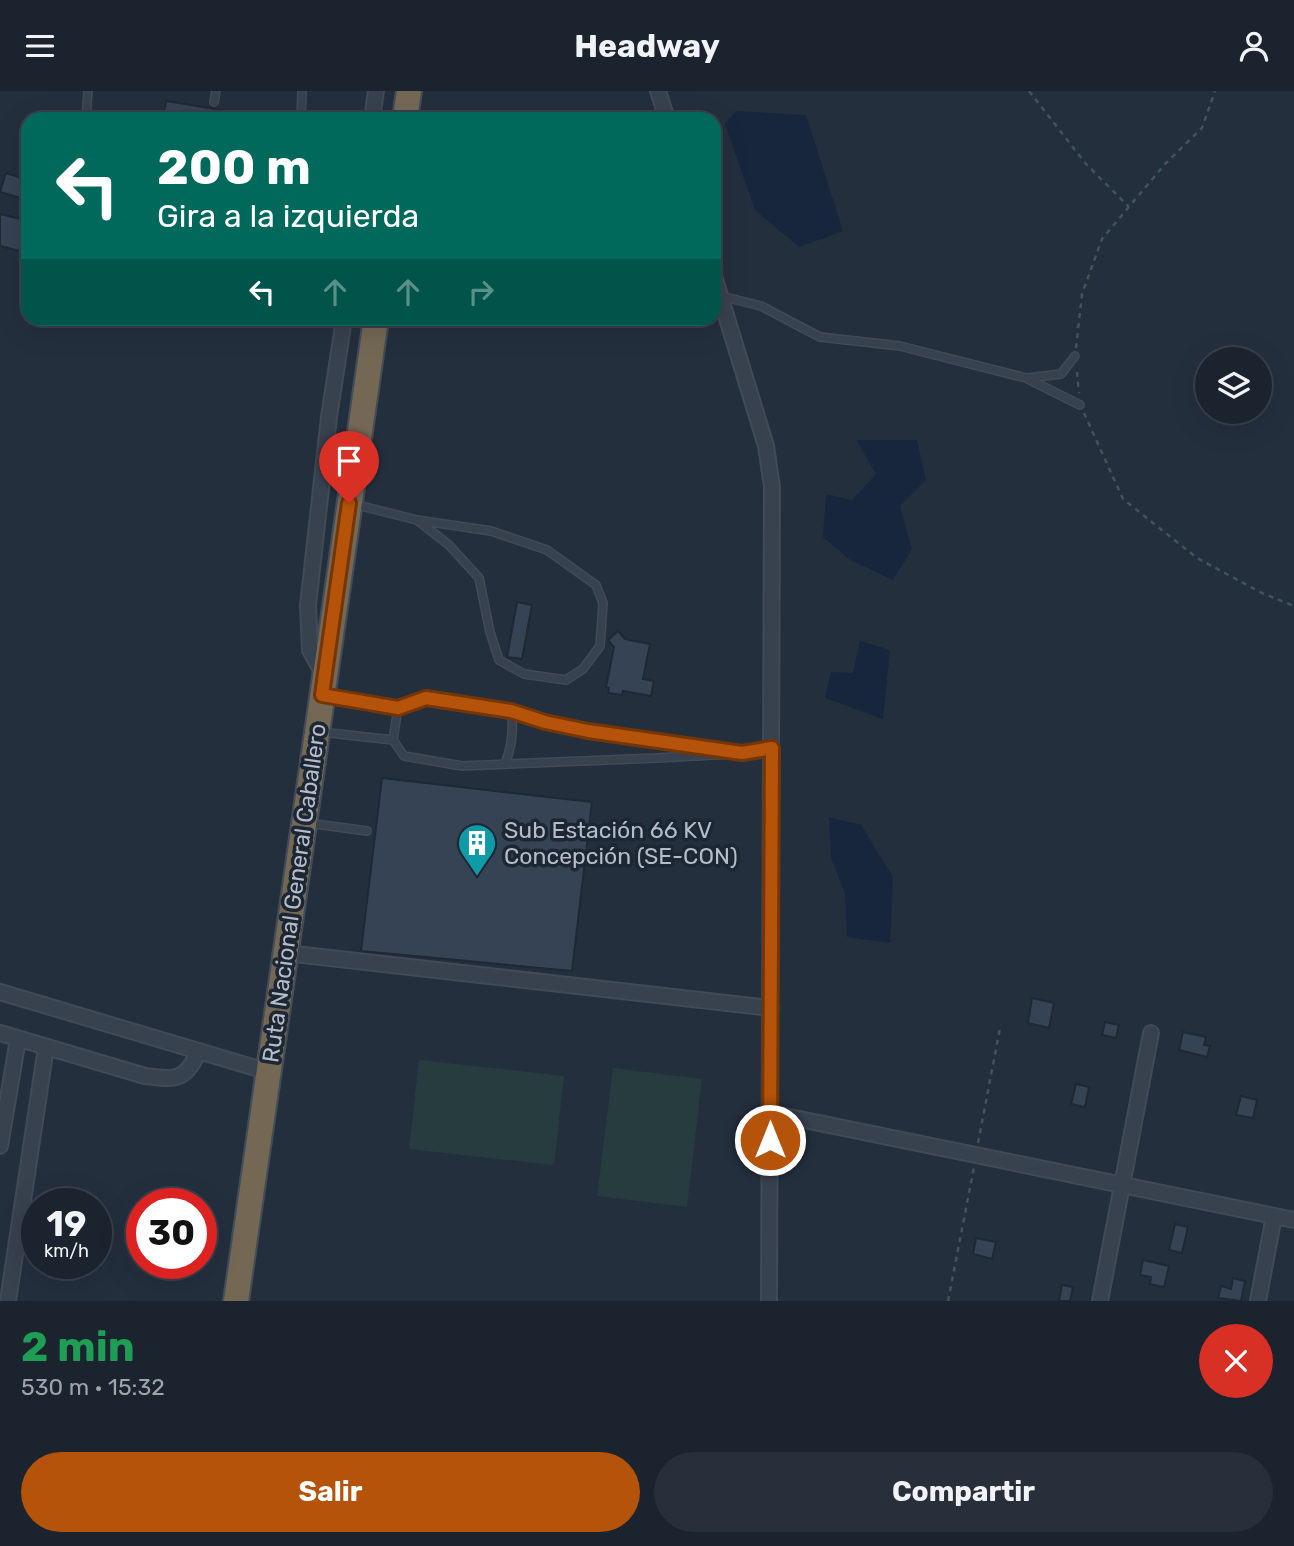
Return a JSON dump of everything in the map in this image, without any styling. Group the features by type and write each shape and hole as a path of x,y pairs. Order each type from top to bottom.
{"highway":[{"path":"406,112 409,91"},
{"name":"Ruta Nacional General Caballero","path":"236,1301 375,326"}],"street":[{"path":"373,112 376,91"},
{"path":"658,91 665,112"},
{"path":"721,299 766,446 772,487 769,1301"},
{"path":"323,686 310,650 308,605 329,417 343,326"},
{"path":"286,953 771,1008"},
{"path":"0,992 269,1072"},
{"path":"1100,1301 1151,1033"},
{"path":"0,1034 145,1076 170,1080 184,1074 199,1051"},
{"path":"0,1146 18,1039"},
{"path":"8,1301 46,1047"},
{"path":"770,1114 1294,1220"},
{"path":"1258,1301 1274,1216"}],"lane":[{"path":"87,112 89,91"},
{"path":"214,102 216,91"},
{"path":"301,112 302,91"},
{"path":"721,296 761,306 820,337 900,346 1026,378 1080,405"},
{"path":"1026,378 1061,374 1075,356"},
{"path":"349,503 417,520 491,531 547,550 596,585 603,603 600,646 583,669 566,680 524,674 499,660 489,632 479,578 449,545 417,520"},
{"path":"323,686 398,708 426,698 511,711 588,731 742,753"},
{"path":"398,708 393,740 404,756 462,766 657,758 742,753 772,748"},
{"path":"505,764 510,751 513,725 511,711"},
{"path":"317,732 393,740"},
{"path":"303,823 367,831"}],"path":[{"path":"1029,91 1086,164 1129,207"},
{"path":"1215,91 1202,128 1165,164 1102,239 1082,294 1075,356 1080,405 1123,499 1197,558 1262,593 1294,606"}],"green space":[{"path":"419,1060 564,1076 554,1165 409,1149"},
{"path":"613,1068 702,1079 687,1207 597,1196"}],"water":[{"path":"736,111 806,115 843,231 799,247 755,210 725,124"},
{"path":"856,440 917,440 926,480 900,506 912,549 893,580 850,560 823,537 826,494 852,500 876,474"},
{"path":"860,641 890,650 883,719 825,698 831,672 853,673"},
{"path":"829,817 861,825 893,877 890,943 847,937 845,893 831,858"}],"building":[{"path":"166,101 234,112 164,112"},
{"path":"6,173 21,178 21,198 0,192"},
{"path":"0,214 21,219 21,251 0,246"},
{"path":"517,602 532,605 522,659 507,657"},
{"path":"618,631 625,639 650,644 643,679 654,681 651,696 623,691 622,695 608,693 609,688 606,687 614,647 608,640"},
{"name":"Sub Estación 66 KV Concepción (SE-CON)","path":"382,778 592,802 572,971 361,951"},
{"path":"1032,998 1054,1003 1049,1028 1028,1023"},
{"path":"1105,1022 1119,1025 1116,1038 1102,1035"},
{"path":"1183,1032 1206,1037 1204,1045 1210,1046 1207,1057 1179,1050"},
{"path":"1076,1084 1089,1087 1085,1107 1071,1104"},
{"path":"1241,1096 1257,1100 1253,1118 1236,1115"},
{"path":"1175,1224 1188,1227 1182,1253 1169,1250"},
{"path":"976,1238 996,1242 992,1259 973,1254"},
{"path":"1143,1260 1169,1266 1164,1287 1150,1284 1151,1277 1140,1275"},
{"path":"1233,1278 1245,1281 1241,1301 1218,1298 1221,1286 1231,1289"},
{"path":"1062,1285 1073,1287 1070,1301 1059,1301"}],"place":[{"name":"Sub Estación 66 KV Concepción (SE-CON)","path":"477,877"}],"route":[{"path":"349,503 322,695 398,708 426,698 511,711 588,731 742,753 772,748 770,1140"}]}
